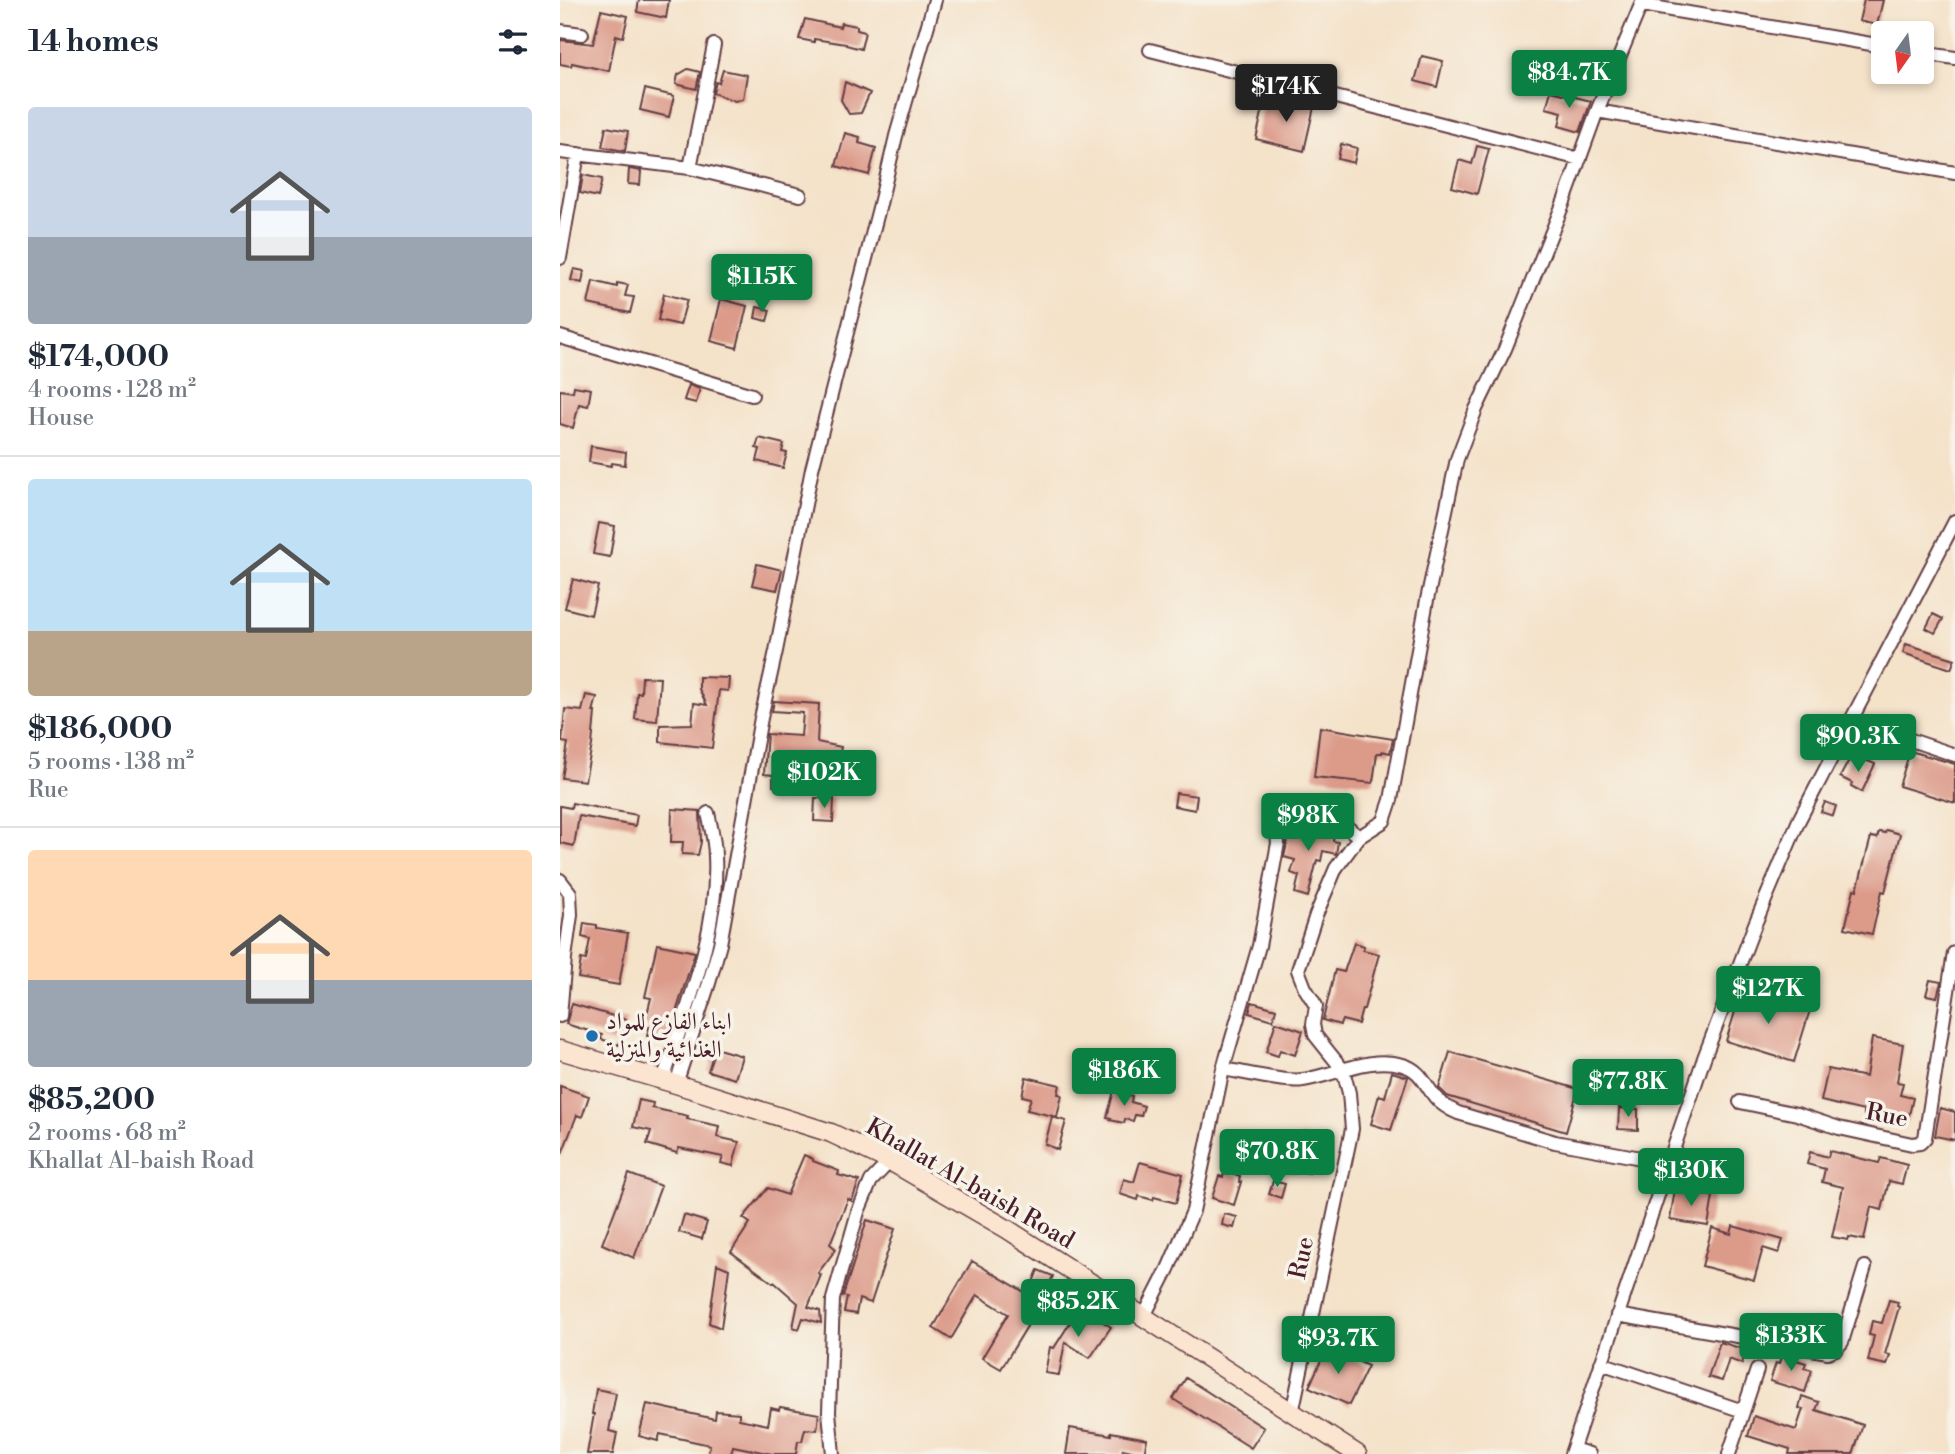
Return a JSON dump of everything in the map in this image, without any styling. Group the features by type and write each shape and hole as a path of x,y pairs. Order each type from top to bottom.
{"street":[{"path":"669,1082 709,983 720,944 761,718 812,469 898,125 935,0"},
{"path":"1343,1070 1315,1035 1313,1024 1316,1006 1298,970 1308,936 1336,868 1359,837 1384,821 1391,800 1427,600 1457,459 1476,409 1506,349 1597,111 1642,2 1871,44"},
{"path":"560,31 582,34"},
{"path":"690,168 714,46"},
{"path":"1150,50 1580,159"},
{"path":"1934,55 1955,58"},
{"path":"1597,111 1955,173"},
{"path":"560,152 690,168 800,195"},
{"path":"560,258 578,154"},
{"path":"560,337 752,395"},
{"path":"1588,1454 1572,1451 1704,1058 1755,924 1800,820 1955,522"},
{"path":"1852,720 1955,755"},
{"path":"669,1082 706,942 715,892 715,855 708,813"},
{"path":"1144,1316 1193,1211 1223,1069 1259,946 1278,843 1275,820 1303,814 1338,819 1359,837"},
{"path":"560,880 570,893 571,915 560,1016"},
{"name":"Rue","path":"1740,1102 1797,1114 1839,1128 1913,1144 1920,1143 1925,1138 1954,953"},
{"name":"Khallat Al-baish Road","path":"560,1050 831,1133 890,1161 1007,1229 1357,1454"},
{"path":"1223,1069 1301,1081 1364,1063 1402,1064 1421,1075 1443,1106 1458,1113 1555,1142 1668,1163"},
{"name":"Rue","path":"1292,1413 1352,1129 1350,1100 1343,1070"},
{"path":"833,1454 829,1412 833,1299 858,1212 872,1181 890,1161"},
{"path":"1617,1315 1828,1352 1836,1349 1842,1342 1864,1267"},
{"path":"1601,1363 1743,1410"},
{"path":"1729,1454 1757,1370"}],"building":[{"path":"639,0 669,0 666,18 637,12"},
{"path":"1864,0 1883,0 1878,21 1871,21 1871,24 1859,21"},
{"path":"601,10 628,16 623,37 616,35 609,71 572,63 571,66 560,64 560,40 593,44"},
{"path":"805,19 840,27 841,23 857,26 857,30 865,32 861,49 846,44 799,39"},
{"path":"1422,56 1443,61 1437,87 1415,81"},
{"path":"688,69 700,72 696,89 676,84 678,75"},
{"path":"723,70 747,75 743,99 735,101 713,93"},
{"path":"845,82 870,93 861,113 849,114 841,100"},
{"path":"645,89 674,96 669,117 640,110"},
{"path":"1551,91 1591,101 1580,132 1559,126 1562,112 1546,108"},
{"path":"1279,99 1314,107 1304,151 1256,139 1264,104 1277,107"},
{"path":"606,127 628,131 625,151 602,147"},
{"path":"845,133 860,137 859,143 876,148 869,175 836,166"},
{"path":"1341,144 1357,148 1354,163 1338,159"},
{"path":"1477,146 1489,149 1477,194 1452,187 1459,160 1472,164"},
{"path":"629,169 641,171 640,185 628,184"},
{"path":"583,175 602,179 598,197 580,193"},
{"path":"574,269 584,271 582,283 571,280"},
{"path":"593,281 617,287 617,283 628,285 625,296 634,297 630,313 588,304"},
{"path":"664,294 687,300 680,325 658,320"},
{"path":"721,299 747,306 737,348 711,341"},
{"path":"757,307 770,310 767,321 755,318"},
{"path":"689,385 700,389 696,403 684,400"},
{"path":"574,386 591,389 588,406 579,404 573,428 560,424 560,390 573,392"},
{"path":"759,438 784,444 782,452 787,453 783,468 757,461 760,449 756,448"},
{"path":"591,446 626,452 625,465 612,463 611,466 589,462"},
{"path":"599,523 615,526 610,557 593,554"},
{"path":"757,564 782,570 777,590 752,585"},
{"path":"573,579 598,586 591,615 565,608"},
{"path":"1933,614 1943,619 1935,633 1926,628"},
{"path":"1906,644 1955,659 1951,669 1903,653"},
{"path":"642,677 660,678 657,721 635,719 637,693 641,693"},
{"path":"699,677 729,678 728,691 719,690 712,748 660,742 660,725 692,724 694,703 707,705 699,689"},
{"path":"586,695 597,697 585,781 562,778 568,743 562,742 565,709 582,711"},
{"path":"774,701 819,704 817,742 841,747 838,761 802,755 800,788 773,786 773,775 764,774 767,734 801,736 803,713 772,711"},
{"path":"1320,727 1393,739 1390,753 1377,753 1373,783 1314,777"},
{"path":"1910,751 1955,764 1955,803 1899,786"},
{"path":"1863,759 1875,764 1862,792 1840,777 1849,760 1860,766"},
{"path":"1176,793 1197,796 1195,810 1174,806"},
{"path":"815,798 834,799 833,822 814,821"},
{"path":"1825,802 1836,806 1833,816 1821,812"},
{"path":"572,803 637,815 635,826 579,816 574,846 560,843 560,806 571,808"},
{"path":"672,809 700,811 701,842 698,855 682,854 683,842 671,842"},
{"path":"1310,824 1331,827 1333,841 1338,842 1336,854 1323,851 1321,861 1317,860 1308,897 1295,893 1299,876 1291,873 1295,860 1284,857 1291,825 1309,830"},
{"path":"1886,830 1900,834 1872,934 1845,928 1871,837 1877,838 1879,832 1885,833"},
{"path":"584,923 628,933 619,985 578,978 581,959 586,960 590,939 582,937"},
{"path":"1354,943 1364,946 1363,950 1379,954 1358,1024 1342,1020 1340,1025 1323,1020 1335,970 1344,972"},
{"path":"657,944 695,952 667,1041 647,1036 649,1027 644,1026 651,998 645,997"},
{"path":"1930,980 1941,982 1937,997 1926,995"},
{"path":"1742,989 1810,1010 1794,1062 1726,1041"},
{"path":"1252,1002 1276,1009 1273,1020 1249,1013"},
{"path":"572,1004 627,1020 619,1045 601,1039 602,1035 566,1024"},
{"path":"1276,1022 1303,1031 1295,1055 1280,1050 1278,1056 1266,1052"},
{"path":"1872,1038 1903,1044 1897,1082 1903,1083 1900,1095 1913,1098 1907,1124 1864,1115 1864,1111 1821,1101 1828,1069 1866,1077"},
{"path":"715,1048 742,1056 735,1079 708,1071"},
{"path":"1450,1052 1578,1089 1566,1132 1447,1096 1439,1088"},
{"path":"1392,1072 1408,1077 1391,1130 1371,1124 1379,1095 1385,1097"},
{"path":"1026,1077 1060,1085 1058,1094 1062,1095 1057,1117 1027,1110 1031,1098 1022,1096"},
{"path":"1650,1083 1651,1097 1641,1098 1640,1084"},
{"path":"560,1086 589,1096 582,1117 577,1115 561,1156"},
{"path":"1114,1091 1132,1096 1131,1102 1144,1106 1141,1116 1135,1115 1133,1121 1125,1119 1124,1123 1110,1120 1111,1118 1107,1117"},
{"path":"639,1100 653,1103 652,1108 719,1126 717,1137 739,1142 733,1166 721,1163 723,1157 679,1148 677,1153 647,1144 651,1131 633,1127"},
{"path":"1619,1108 1638,1109 1638,1130 1618,1129"},
{"path":"1940,1108 1955,1112 1955,1140 1935,1136"},
{"path":"1052,1117 1066,1121 1058,1150 1045,1144"},
{"path":"1300,1136 1317,1140 1316,1148 1319,1149 1316,1163 1312,1162 1309,1173 1284,1171 1290,1147 1298,1145"},
{"path":"1830,1151 1879,1163 1881,1158 1907,1165 1902,1184 1889,1181 1882,1210 1871,1207 1864,1240 1832,1237 1843,1187 1822,1182 1825,1169 1807,1164 1810,1152 1828,1157"},
{"path":"804,1155 839,1171 838,1175 859,1181 852,1201 848,1199 830,1244 836,1249 818,1273 821,1275 808,1307 820,1311 821,1323 803,1318 799,1329 793,1327 798,1303 774,1282 731,1252 750,1223 743,1218 768,1188 787,1195"},
{"path":"1140,1162 1183,1174 1176,1203 1154,1197 1153,1200 1139,1196 1138,1200 1120,1194 1124,1179 1134,1182"},
{"path":"1225,1171 1240,1176 1241,1182 1234,1205 1212,1198 1219,1176 1223,1177"},
{"path":"629,1174 661,1186 634,1258 602,1244"},
{"path":"1273,1181 1285,1184 1281,1198 1269,1194"},
{"path":"1675,1189 1713,1196 1708,1226 1670,1220"},
{"path":"1224,1214 1237,1217 1234,1228 1222,1225"},
{"path":"684,1215 707,1222 702,1239 679,1232"},
{"path":"867,1220 895,1229 871,1303 859,1299 856,1314 844,1312 847,1297 843,1296"},
{"path":"1733,1226 1783,1240 1779,1253 1763,1248 1754,1280 1702,1266 1712,1228 1731,1234"},
{"path":"972,1261 1028,1294 1038,1270 1053,1276 1040,1305 1001,1369 982,1358 1008,1314 977,1295 951,1339 933,1328"},
{"path":"717,1264 729,1269 721,1328 709,1323"},
{"path":"1889,1300 1898,1302 1899,1307 1885,1354 1890,1355 1887,1365 1868,1361 1874,1336 1869,1335 1872,1321 1882,1323"},
{"path":"1080,1307 1111,1327 1090,1358 1065,1342 1059,1375 1045,1373 1050,1347 1054,1348"},
{"path":"1720,1342 1746,1350 1742,1364 1729,1359 1722,1381 1708,1377"},
{"path":"1327,1347 1368,1366 1349,1405 1309,1387"},
{"path":"1782,1353 1794,1356 1793,1359 1806,1363 1804,1368 1812,1370 1805,1392 1770,1381"},
{"path":"1186,1378 1264,1428 1251,1448 1173,1399"},
{"path":"596,1389 616,1393 609,1431 617,1433 613,1454 587,1454"},
{"path":"1802,1396 1819,1402 1816,1410 1863,1425 1853,1454 1789,1454 1790,1449 1748,1436 1754,1416 1796,1430 1803,1409 1799,1408"},
{"path":"647,1404 715,1419 716,1411 739,1413 739,1419 768,1425 771,1408 779,1410 780,1407 819,1414 817,1430 805,1429 802,1441 798,1441 796,1454 772,1454 733,1446 731,1454 708,1454 710,1445 660,1434 658,1441 639,1436"},
{"path":"1070,1428 1147,1439 1144,1454 1123,1449 1122,1454 1066,1454"}],"place":[{"name":"ابناء الفازع للمواد الغذائية والمنزلية","path":"592,1036"}]}
